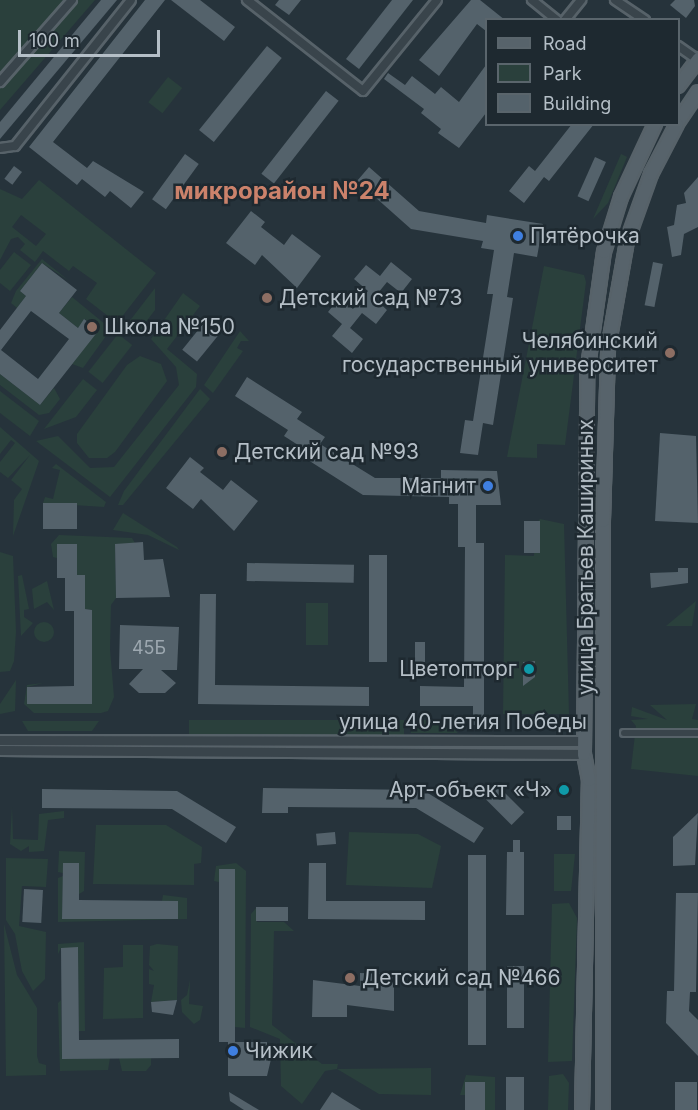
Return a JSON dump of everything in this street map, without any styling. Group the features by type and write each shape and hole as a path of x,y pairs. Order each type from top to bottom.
{"main road":[{"path":"680,83 698,59"},
{"name":"улица Братьев Кашириных","path":"680,120 698,92"},
{"name":"улица Братьев Кашириных","path":"582,1110 589,780 584,748 587,374 592,313 612,224 654,126"},
{"name":"улица Братьев Кашириных","path":"603,1110 603,521 612,310 634,219 677,126"},
{"name":"улица 40-летия Победы","path":"584,748 604,747"}],"street":[{"path":"0,82 72,0"},
{"path":"0,148 15,146 131,0"},
{"path":"247,0 363,91 436,0"},
{"path":"532,0 554,18"},
{"path":"566,18 580,0"},
{"path":"615,0 642,18"},
{"path":"680,47 698,59"},
{"path":"624,733 698,733"},
{"path":"251,741 251,751"},
{"name":"улица 40-летия Победы","path":"2,745 251,741 584,748"},
{"name":"улица 40-летия Победы","path":"18,745 251,751 584,748"}],"green space":[{"path":"0,0 95,0 0,110"},
{"path":"168,77 182,88 162,113 148,102"},
{"path":"621,154 627,157 608,203 593,219"},
{"path":"39,180 156,273 117,323 86,299 97,283 73,266 69,271 43,251 35,262 20,250 25,244 18,237 11,239 0,260 0,189 22,199","holes":["21,215 46,234 36,246 12,227"]},
{"path":"14,252 31,265 10,291 0,283 0,270"},
{"path":"42,259 68,280 42,263 20,291 26,296 17,308 11,303 16,291"},
{"path":"544,266 584,275 586,282 565,445 537,444 537,458 507,457"},
{"path":"155,288 155,310 136,335 125,327"},
{"path":"183,293 200,306 167,349 197,374 196,387 110,497 36,441 58,436 90,468 114,467 179,385 176,367 151,339"},
{"path":"72,297 111,329 83,368 72,364 98,329 85,319 78,328 59,313"},
{"path":"240,331 249,341 241,341 237,348 243,351 213,393 204,385"},
{"path":"118,334 132,345 103,383 88,372"},
{"path":"140,356 161,364 167,381 115,452 107,458 89,458 77,443 77,434 127,365"},
{"path":"0,374 40,405 54,388 60,399 49,413 39,415 0,385"},
{"path":"83,379 97,390 76,417 44,429"},
{"path":"200,389 210,399 123,505 118,505 124,491"},
{"path":"0,391 39,421 30,436 0,413"},
{"path":"0,427 39,461 13,536 14,500 22,489 11,480 30,455 8,478 0,472 0,462 15,443 11,440 0,454"},
{"path":"56,464 106,502 104,507 43,503 45,497 53,499 60,470 52,468"},
{"path":"123,513 179,550 148,535 113,530"},
{"path":"540,519 564,524 569,714 503,714 505,555 534,556 535,525"},
{"path":"59,535 132,538 135,543 115,545 116,598 111,605 110,649 114,697 108,711 101,713 34,713 24,704 27,685 43,683 27,687 27,704 92,703 92,610 85,609 85,575 77,575 77,544 57,544 57,558 53,557 51,544"},
{"path":"0,552 13,556 16,632 14,661 10,671 0,672"},
{"path":"22,575 29,609 24,610 24,617 33,623 21,636 18,576"},
{"path":"47,581 54,610 47,602 34,609 32,589"},
{"path":"696,601 692,626 666,626"},
{"path":"306,603 328,603 328,645 306,645"},
{"path":"44,622 51,625 54,632 51,639 44,642 37,639 34,632 37,625"},
{"path":"16,680 15,711 0,714 0,704"},
{"path":"696,704 692,719 698,720 698,776 631,769 636,726 631,720 648,719 631,716 632,707 667,720 650,705"},
{"path":"189,720 404,720 404,737 189,737"},
{"path":"411,720 444,720 458,733 411,733"},
{"path":"22,721 99,721 92,731 28,731"},
{"path":"12,806 13,839 38,840 39,814 64,811 64,818 48,820 44,851 29,852 29,846 21,851 10,844"},
{"path":"96,825 166,825 202,847 201,863 194,864 194,885 93,884"},
{"path":"349,832 418,834 441,846 432,888 346,885"},
{"path":"59,851 85,852 84,891 79,894 78,863 63,863 63,873 58,872"},
{"path":"554,854 575,854 571,891 554,891"},
{"path":"6,858 48,859 46,887 22,886 19,926 46,932 45,979 33,991 22,971 15,934 6,920"},
{"path":"236,863 246,871 245,1028 235,1027 235,869 219,869 219,882 214,881 216,866"},
{"path":"63,876 62,918 178,918 178,901 162,901 163,895 187,898 187,919 58,922 58,878"},
{"path":"569,903 577,918 572,1061 548,1062 552,904"},
{"path":"256,908 257,922 284,922 294,931 274,931 272,1025 322,1064 338,1064 337,1069 325,1071 302,1104 281,1086 280,1039 250,1027 251,914"},
{"path":"4,924 17,975 37,1008 37,1056 39,1063 46,1065 46,1075 6,1076"},
{"path":"84,942 85,1031 79,1031 78,948 61,948 58,954 58,944"},
{"path":"157,944 178,946 177,1000 151,1002 154,985 149,984 149,969 154,971 149,965 150,946"},
{"path":"123,945 143,945 143,1018 103,1019 104,968 123,967"},
{"path":"190,980 189,1004 203,1006 200,1020 194,1024 182,1012 181,1000 187,995"},
{"path":"61,1000 62,1059 110,1058 108,1070 60,1071 58,1003"},
{"path":"119,1058 151,1058 151,1065 146,1071 122,1071"},
{"path":"431,1068 431,1095 379,1094 337,1069"},
{"path":"563,1074 569,1083 568,1110 548,1110 549,1076"},
{"path":"466,1075 495,1077 495,1110 484,1110 484,1082 465,1082 465,1095 460,1095"}],"building":[{"path":"101,0 117,0 0,139 0,122"},
{"path":"145,0 165,0 53,142 87,168 93,161 144,192 131,208 110,191 105,197 82,179 77,185 29,147"},
{"path":"171,0 200,0 235,27 224,41"},
{"path":"279,0 301,0 289,15 275,5"},
{"path":"392,0 413,0 359,69 346,59"},
{"path":"471,0 480,0 502,18 485,18 485,30 477,24 439,76 419,60"},
{"path":"675,0 694,0 695,6 686,18 670,5"},
{"path":"267,46 282,58 214,142 199,130"},
{"path":"485,66 485,114 459,148 438,133 441,129 421,113 424,109 384,79 388,73 405,85 412,76 435,94 441,87 459,102"},
{"path":"326,91 339,101 274,184 261,174"},
{"path":"570,126 592,126 549,181 544,177 524,203 509,191 529,166 535,171"},
{"path":"185,154 199,164 166,209 152,199"},
{"path":"595,157 606,162 588,201 578,196"},
{"path":"14,166 22,172 12,185 4,179"},
{"path":"369,167 419,211 486,223 487,215 543,224 537,257 514,253 507,297 513,298 493,425 483,423 478,455 460,453 465,420 473,421 493,294 487,294 494,250 481,248 483,241 411,229 357,181"},
{"path":"698,177 698,227 684,234 681,255 672,257 667,227 674,225 677,205 686,203 684,193"},
{"path":"251,211 265,222 261,227 284,245 292,234 321,256 297,288 262,255 255,265 226,243"},
{"path":"391,262 412,279 401,293 387,282 374,298 387,310 376,324 362,313 350,328 363,339 352,353 332,336 342,324 328,312 339,298 353,309 368,291 354,279 366,265 380,276"},
{"path":"653,262 663,264 654,307 645,305"},
{"path":"42,263 77,290 59,313 78,328 84,319 99,330 40,405 0,374 0,330 26,296 20,291","holes":["31,311 69,339 38,379 1,350"]},
{"path":"203,324 218,336 197,362 182,350"},
{"path":"247,377 302,412 297,419 325,437 320,444 375,478 441,478 441,470 497,471 501,505 476,505 476,543 484,543 484,725 473,725 473,706 420,706 420,686 464,687 465,547 458,547 458,504 449,504 449,497 363,495 308,460 312,454 284,436 288,430 235,396"},
{"path":"660,433 696,436 698,523 655,521"},
{"path":"190,457 204,468 200,472 223,490 231,480 258,501 234,531 201,499 193,509 166,488"},
{"path":"43,503 77,503 77,529 43,529"},
{"path":"524,521 540,521 540,553 524,553"},
{"path":"143,542 144,560 163,559 170,597 116,598 115,544"},
{"path":"57,544 77,544 77,575 85,575 85,609 92,610 92,704 27,704 27,687 74,686 74,611 65,611 65,578 57,578"},
{"path":"369,555 387,555 387,662 369,662"},
{"path":"247,563 354,565 354,583 247,581"},
{"path":"678,568 688,568 688,583 651,588 650,573 678,572"},
{"path":"200,594 216,594 215,685 369,687 369,706 198,704"},
{"path":"120,625 179,627 177,670 161,670 176,683 165,693 139,693 129,684 143,669 119,669"},
{"path":"415,642 425,642 425,662 415,662"},
{"name":"Цветопторг","path":"535,661 535,677 523,686 523,662"},
{"path":"496,784 524,812 512,825 483,797"},
{"path":"263,788 423,790 484,828 474,843 416,808 288,807 288,813 262,813"},
{"path":"42,789 177,791 236,827 226,843 172,809 42,808"},
{"path":"698,813 695,865 673,866 673,837"},
{"path":"557,816 571,816 571,830 557,830"},
{"path":"335,832 336,844 317,846 316,834"},
{"path":"513,840 520,840 520,852 524,852 524,915 506,915 507,852 513,852"},
{"path":"468,855 486,855 486,1045 468,1045"},
{"path":"63,863 79,863 79,900 178,901 178,919 62,919"},
{"path":"309,863 326,863 326,901 425,901 425,920 308,919"},
{"path":"219,869 235,869 235,1042 267,1042 267,1055 272,1055 267,1076 228,1076 228,1042 219,1042"},
{"path":"24,889 43,890 41,923 22,922"},
{"path":"676,893 698,893 696,992 690,992 689,1011 698,1020 698,1056 666,1023 667,991 674,991"},
{"path":"256,907 288,907 288,921 256,921"},
{"path":"78,947 79,1040 179,1039 179,1058 62,1059 61,948"},
{"path":"507,966 524,966 524,1028 507,1028"},
{"path":"360,973 394,974 394,1011 347,1005 347,1017 312,1017 313,980 360,986"},
{"path":"177,1000 173,1015 152,1012 151,1002"},
{"path":"506,1077 524,1077 524,1110 506,1110"},
{"path":"465,1082 485,1082 485,1110 465,1110"},
{"path":"675,1082 697,1082 697,1110 675,1110"},
{"path":"229,1092 259,1110 244,1110 230,1101"},
{"path":"332,1092 343,1099 361,1110 320,1110"}],"place":[{"name":"Пятёрочка","path":"518,236"},
{"name":"Детский сад №73","path":"267,298"},
{"name":"Школа №150","path":"92,327"},
{"name":"Челябинский государственный университет","path":"670,353"},
{"name":"Детский сад №93","path":"222,452"},
{"name":"Магнит","path":"488,486"},
{"name":"Цветопторг","path":"529,669"},
{"name":"Арт-объект «Ч»","path":"564,790"},
{"name":"Детский сад №466","path":"350,978"},
{"name":"Чижик","path":"233,1051"}],"district":[{"name":"микрорайон №24","path":"282,191"}]}
